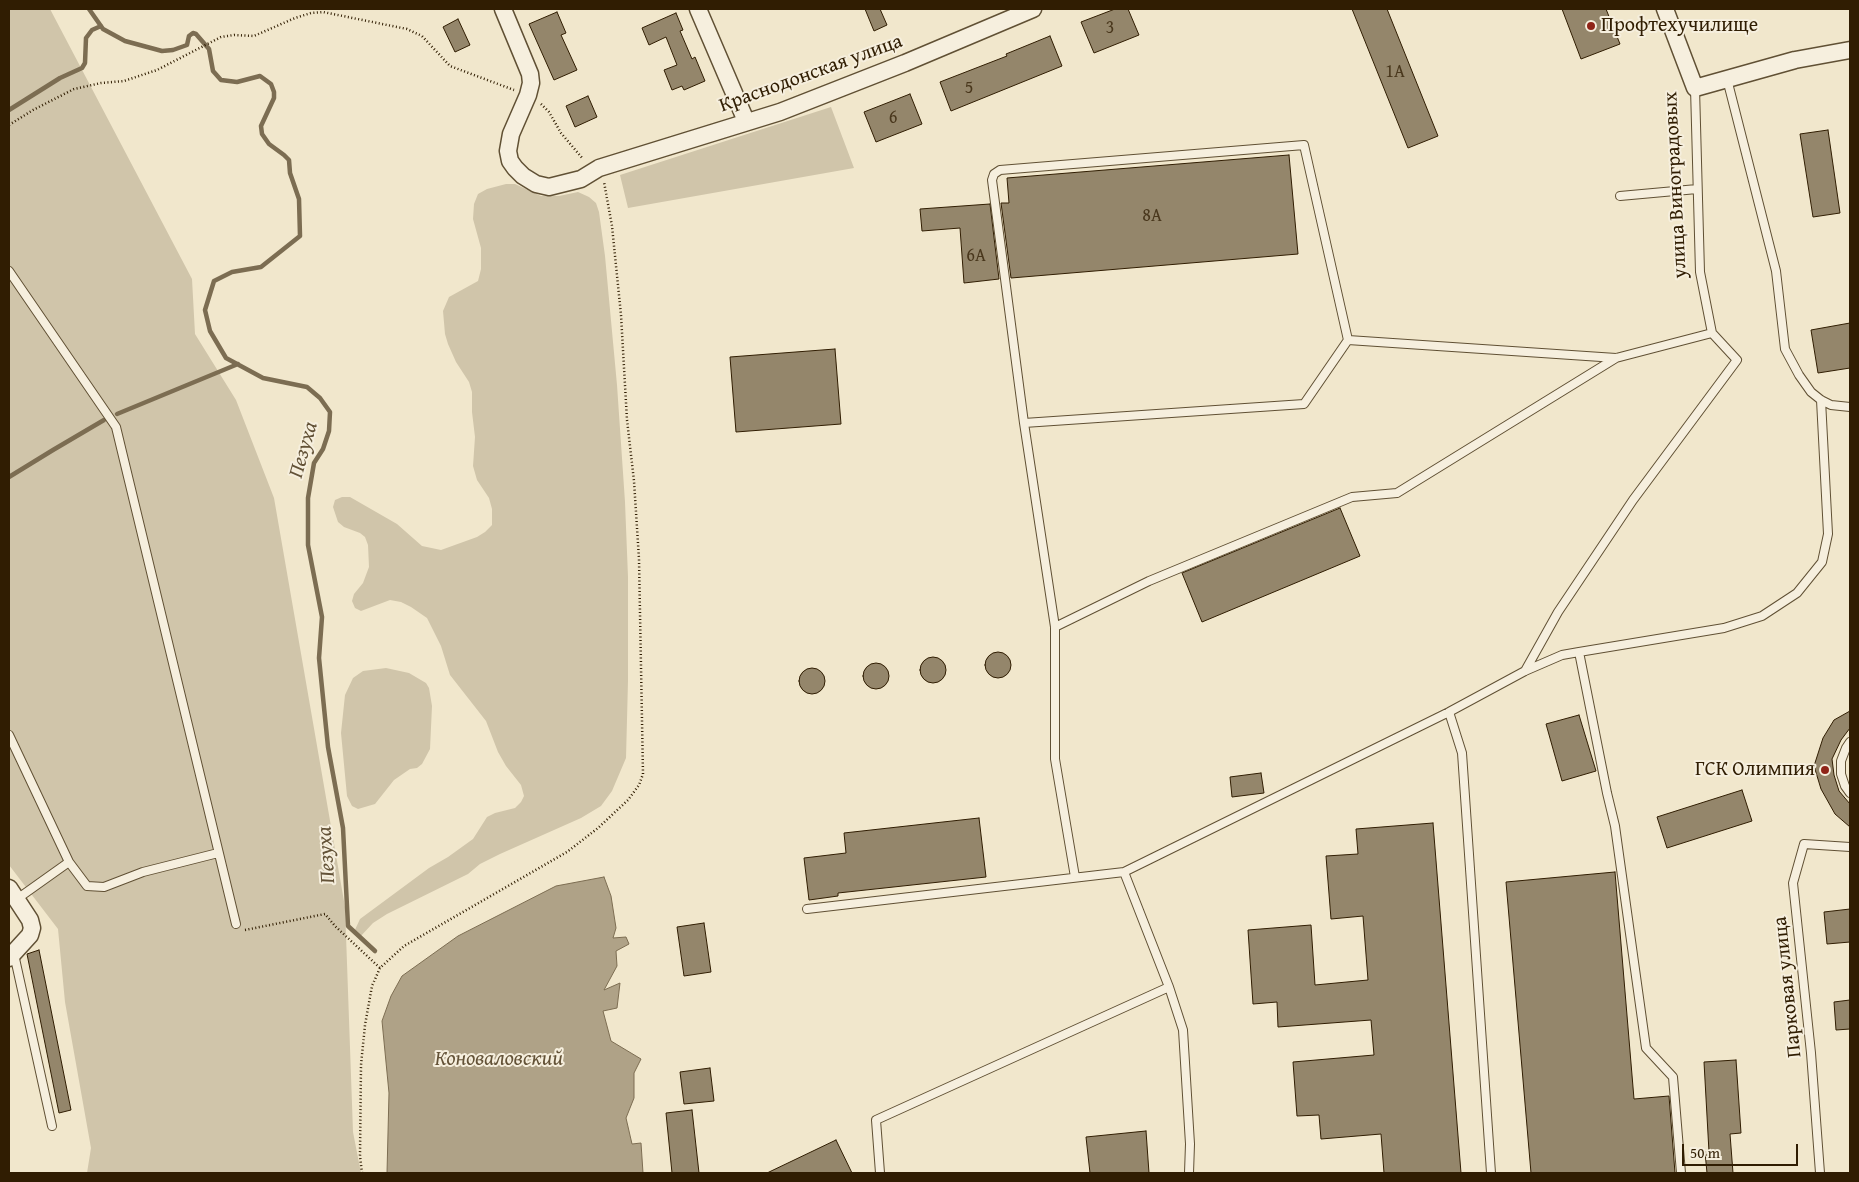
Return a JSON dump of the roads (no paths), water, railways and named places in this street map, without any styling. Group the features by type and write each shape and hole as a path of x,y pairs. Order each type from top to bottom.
{"street":[{"name":"Краснодонская улица","path":"503,9 530,74 531,82 528,95 509,142 510,160 514,168 536,184 550,187 582,179 599,168 780,112 1033,9"},
{"path":"698,9 746,121"},
{"name":"улица Виноградовых","path":"1664,9 1695,88"},
{"path":"1695,88 1795,60 1850,50"},
{"path":"11,956 30,935 32,928 30,920 13,894"}],"lane":[{"path":"1727,79 1776,271 1785,349 1798,375 1811,392 1831,405 1850,407"},
{"name":"улица Виноградовых","path":"1695,88 1700,272 1712,333"},
{"path":"1024,423 1304,404 1348,340 1304,145 1000,170 994,174 992,180 1024,423 1055,627 1055,759 1075,877"},
{"path":"1620,196 1697,189"},
{"path":"9,271 116,427 236,924"},
{"path":"1055,627 1149,581 1352,497 1398,493 1616,358 1712,333 1737,360 1634,500 1558,612 1525,671"},
{"path":"1348,340 1616,358"},
{"path":"807,909 1124,872 1449,712 1525,671 1562,655 1724,628 1762,616 1797,593 1822,562 1828,534 1821,400"},
{"path":"1579,652 1615,826 1646,1048 1673,1077 1681,1173"},
{"path":"1449,712 1462,753 1491,1173"},
{"path":"9,735 69,862 87,886 104,887 143,872 218,853"},
{"path":"1850,742 1841,761 1841,774 1845,786 1850,793"},
{"name":"Парковая улица","path":"1820,1173 1811,1053 1793,883 1804,844 1850,847"},
{"path":"13,894 69,862"},
{"path":"1124,872 1169,987 1183,1030 1190,1144 1189,1173"},
{"path":"11,956 52,1126"},
{"path":"880,1173 876,1120 1169,987"}],"water":[{"name":"Коноваловский","path":"604,877 611,896 616,928 613,938 626,937 629,944 616,951 617,966 604,990 620,983 617,1008 603,1011 611,1041 641,1059 634,1073 634,1098 626,1118 632,1144 641,1143 643,1173 387,1173 389,1093 382,1021 391,996 402,976 458,936 556,886"}],"waterway":[{"name":"Пезуха","path":"89,9 103,29 125,41 162,51 173,50 187,45 189,36 193,33 196,34 209,49 213,71 221,80 237,82 260,76 271,84 274,92 274,98 261,126 262,134 269,144 289,160 290,173 299,199 300,236 261,267 232,272 214,281 205,310 210,331 226,358 263,378 307,387 320,398 330,412 329,431 323,449 314,463 308,498 308,545 322,617 319,658 328,747 343,828 348,926 375,951"},
{"path":"9,110 60,78 82,68 85,63 86,38 92,30 101,26"},
{"path":"117,414 238,364"},
{"path":"9,477 104,420"}],"place":[{"name":"Профтехучилище","path":"1591,26"},
{"name":"ГСК Олимпия","path":"1825,770"}]}
